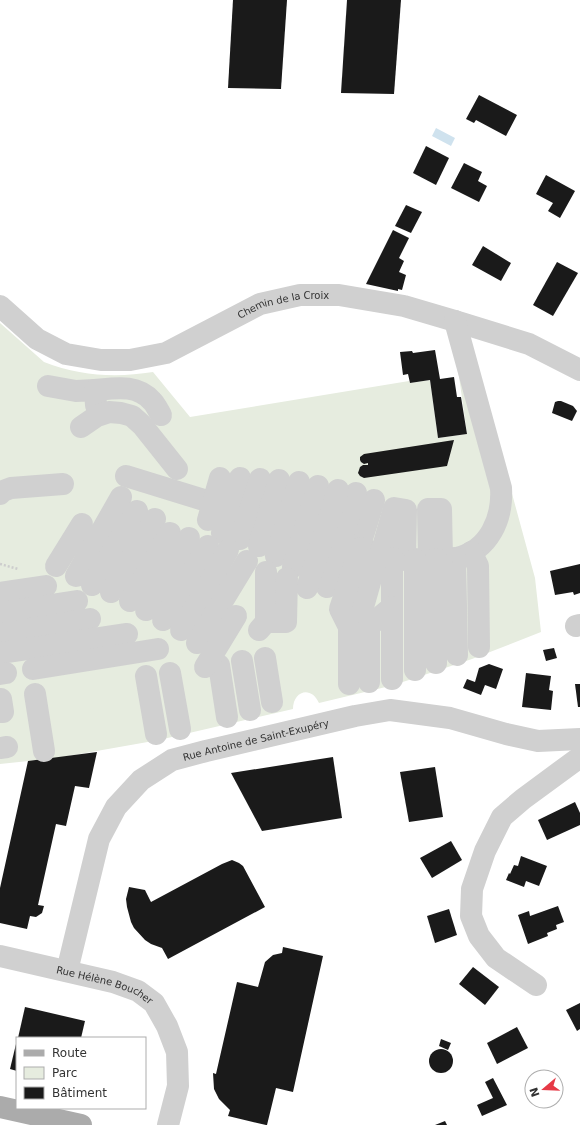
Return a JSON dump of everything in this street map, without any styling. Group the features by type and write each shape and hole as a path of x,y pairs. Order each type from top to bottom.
{"main road":[{"path":"0,1107 81,1125"}],"street":[{"name":"Chemin de la Croix","path":"0,306 37,339 66,354 100,360 130,360 166,353 260,304 300,295 339,295 404,306 529,344 580,370"},
{"path":"137,607 280,537 477,548 486,540 498,521 502,499 501,488 455,321"},
{"path":"48,386 76,391 126,387 140,391 152,401 161,415"},
{"path":"95,390 89,422 109,412 132,416 142,425 177,469"},
{"path":"126,476 280,537 392,607"},
{"path":"3,490 63,484"},
{"path":"280,537 298,485"},
{"path":"280,537 298,485"},
{"path":"263,626 280,537 298,485"},
{"path":"137,607 202,596 280,537 298,485"},
{"path":"137,607 280,537 298,485"},
{"path":"56,566 82,524"},
{"path":"280,537 317,587"},
{"path":"280,537 340,609 348,627 359,683 370,626 392,607"},
{"path":"280,537 457,655"},
{"path":"280,537 436,663"},
{"path":"280,537 415,670"},
{"path":"137,607 280,537 478,566 479,647"},
{"path":"0,593 46,586"},
{"path":"0,613 77,601"},
{"path":"392,607 392,679"},
{"path":"236,616 236,662 250,709 236,662"},
{"path":"0,634 90,619"},
{"path":"2,667 127,634"},
{"path":"33,669 158,649"},
{"path":"164,674 174,730 164,674"},
{"path":"41,693 50,750"},
{"name":"Rue Antoine de Saint-Exupéry","path":"67,971 99,839 116,807 141,780 172,760 355,716 390,710 450,718 506,734 538,741 580,739"},
{"path":"536,985 496,958 479,936 471,916 472,889 486,851 502,817 523,799 580,757"},
{"name":"Rue Hélène Boucher","path":"0,956 113,982 138,991 154,1003 167,1026 177,1052 178,1086 168,1125"}],"green space":[{"path":"0,323 44,362 58,367 85,373 112,375 153,372 190,417 409,381 410,383 430,380 438,438 467,434 455,348 472,347 535,578 541,632 472,659 390,686 319,703 316,697 312,694 303,692 296,698 293,709 159,740 57,758 0,764"}],"water":[{"path":"436,128 455,138 451,146 432,136"}],"building":[{"path":"233,0 287,0 281,89 228,88"},
{"path":"347,0 401,0 394,94 341,93"},
{"path":"479,95 517,115 506,136 476,120 474,123 466,119"},
{"path":"426,146 449,158 436,185 413,173"},
{"path":"464,163 482,172 478,181 487,186 479,202 451,188"},
{"path":"546,175 575,191 560,218 548,211 553,203 536,194"},
{"path":"406,205 422,212 411,233 395,226"},
{"path":"393,230 409,238 399,258 404,261 399,272 406,275 402,290 398,289 398,291 366,284"},
{"path":"483,246 511,263 501,281 472,265"},
{"path":"557,262 578,273 553,316 533,305"},
{"path":"435,350 440,379 454,377 457,397 461,397 467,434 438,438 430,380 410,383 408,374 403,375 400,352 412,351 413,353"},
{"path":"558,401 573,406 577,411 572,421 552,413 555,402"},
{"path":"454,440 447,466 364,478 358,473 360,467 363,465 368,465 368,463 364,464 360,460 360,457 364,454"},
{"path":"580,564 580,593 574,595 573,592 555,595 550,571"},
{"path":"554,648 557,658 546,661 543,650"},
{"path":"489,664 503,669 496,689 485,685 481,695 463,688 467,679 475,682 479,668"},
{"path":"526,673 551,676 549,690 553,691 551,710 522,707"},
{"path":"575,684 580,684 580,707 578,707"},
{"path":"97,752 89,788 75,786 66,826 56,824 38,905 44,906 42,913 36,917 30,916 27,929 0,923 0,888 28,761"},
{"path":"333,757 342,818 262,831 231,773"},
{"path":"435,767 443,817 409,822 400,772"},
{"path":"575,802 580,813 580,825 547,840 538,820"},
{"path":"451,841 462,860 432,878 420,858"},
{"path":"521,856 547,866 539,886 526,881 524,887 506,880 514,865 518,866"},
{"path":"232,860 243,866 265,907 168,959 162,948 145,940 134,928 131,922 126,899 129,887 145,890 151,902"},
{"path":"558,906 564,922 556,925 557,929 547,933 548,936 528,944 518,915 529,911 530,916"},
{"path":"449,909 457,935 435,943 427,916"},
{"path":"283,947 323,956 293,1092 276,1088 266,1125 228,1116 230,1110 219,1099 214,1089 213,1073 216,1074 237,982 258,987 265,962 273,955 282,953"},
{"path":"473,967 499,987 485,1005 459,984"},
{"path":"580,1003 580,1029 577,1031 566,1010"},
{"path":"25,1007 85,1021 81,1037 18,1037"},
{"path":"517,1027 528,1048 497,1064 487,1043"},
{"path":"441,1039 451,1043 448,1050 439,1046"},
{"path":"16,1044 16,1071 10,1069"},
{"path":"441,1049 449,1053 453,1061 449,1069 441,1073 433,1069 429,1061 433,1053"},
{"path":"493,1078 507,1105 482,1116 477,1105 493,1098 485,1082"},
{"path":"445,1121 447,1125 435,1125"}]}
